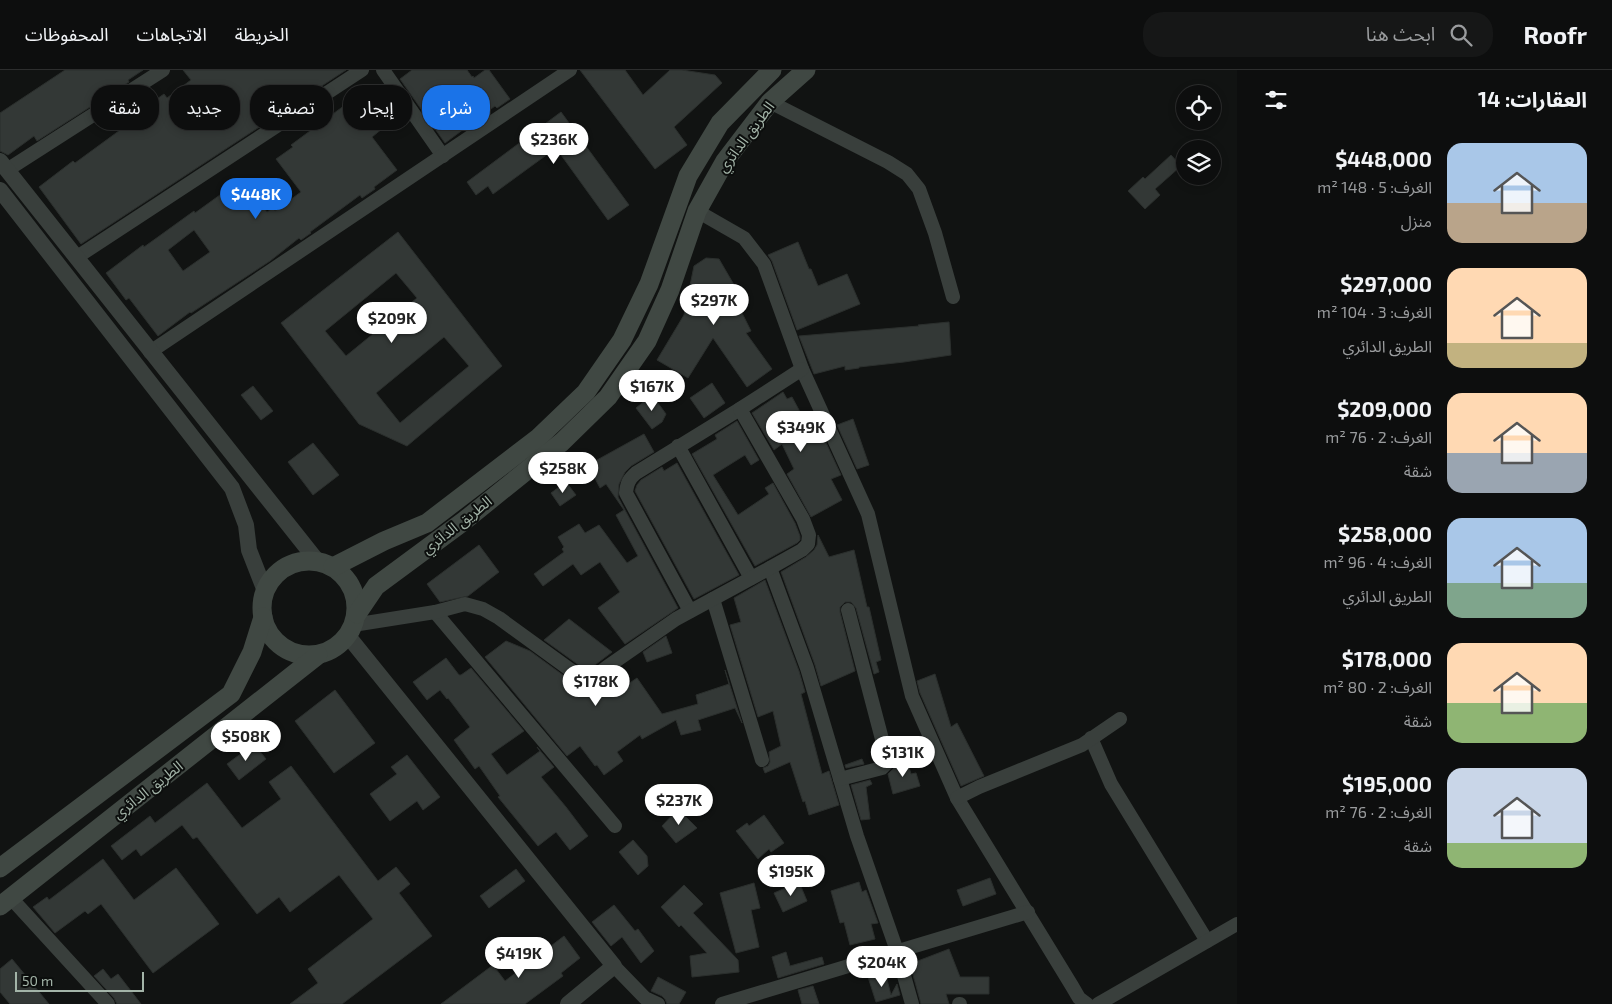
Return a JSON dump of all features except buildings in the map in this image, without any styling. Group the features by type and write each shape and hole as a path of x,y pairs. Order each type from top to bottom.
{"main road":[{"name":"الطريق الدائري","path":"326,564 427,524 538,438 586,392 622,340 649,284 688,176 720,124 772,70"},
{"name":"الطريق الدائري","path":"353,625 376,586 464,521 562,442 608,397 647,341 670,290 697,211 725,161 770,102 806,70"},
{"path":"305,561 326,564 342,574 354,592 357,603 353,625 340,644 330,651 306,656 294,653 282,647 273,639 267,628 263,617 262,604 265,591 281,570 293,564 305,561"},
{"name":"الطريق الدائري","path":"0,868 231,694 252,652 263,617"},
{"name":"الطريق الدائري","path":"6,902 318,655"}],"street":[{"path":"163,70 2,169 77,257 150,352 326,564"},
{"path":"77,257 362,70"},
{"path":"383,70 443,156"},
{"path":"135,362 570,70"},
{"path":"770,102 888,162 906,174 919,189 935,233 953,297"},
{"path":"0,190 232,488 246,525 249,550 265,591"},
{"path":"697,211 744,238 764,264 802,369 868,514 912,696 957,798 1079,998 1087,1004"},
{"path":"690,611 626,493 627,485 636,473 740,410 802,369"},
{"path":"658,1004 644,998 614,966 353,625 435,612 465,604 483,609 499,618 587,682 676,619 802,550 808,544 809,535 803,519 740,410"},
{"path":"678,446 751,578"},
{"path":"770,568 807,668 857,836 912,1004"},
{"path":"713,599 762,760"},
{"path":"840,779 882,768 888,762 848,610"},
{"path":"435,612 615,826"},
{"path":"957,798 979,787 1082,745 1120,719"},
{"path":"1091,738 1111,784 1207,941"},
{"path":"6,902 108,1004"},
{"path":"722,1004 1028,912"},
{"path":"1098,1004 1237,924"},
{"path":"568,1004 614,966"}]}
